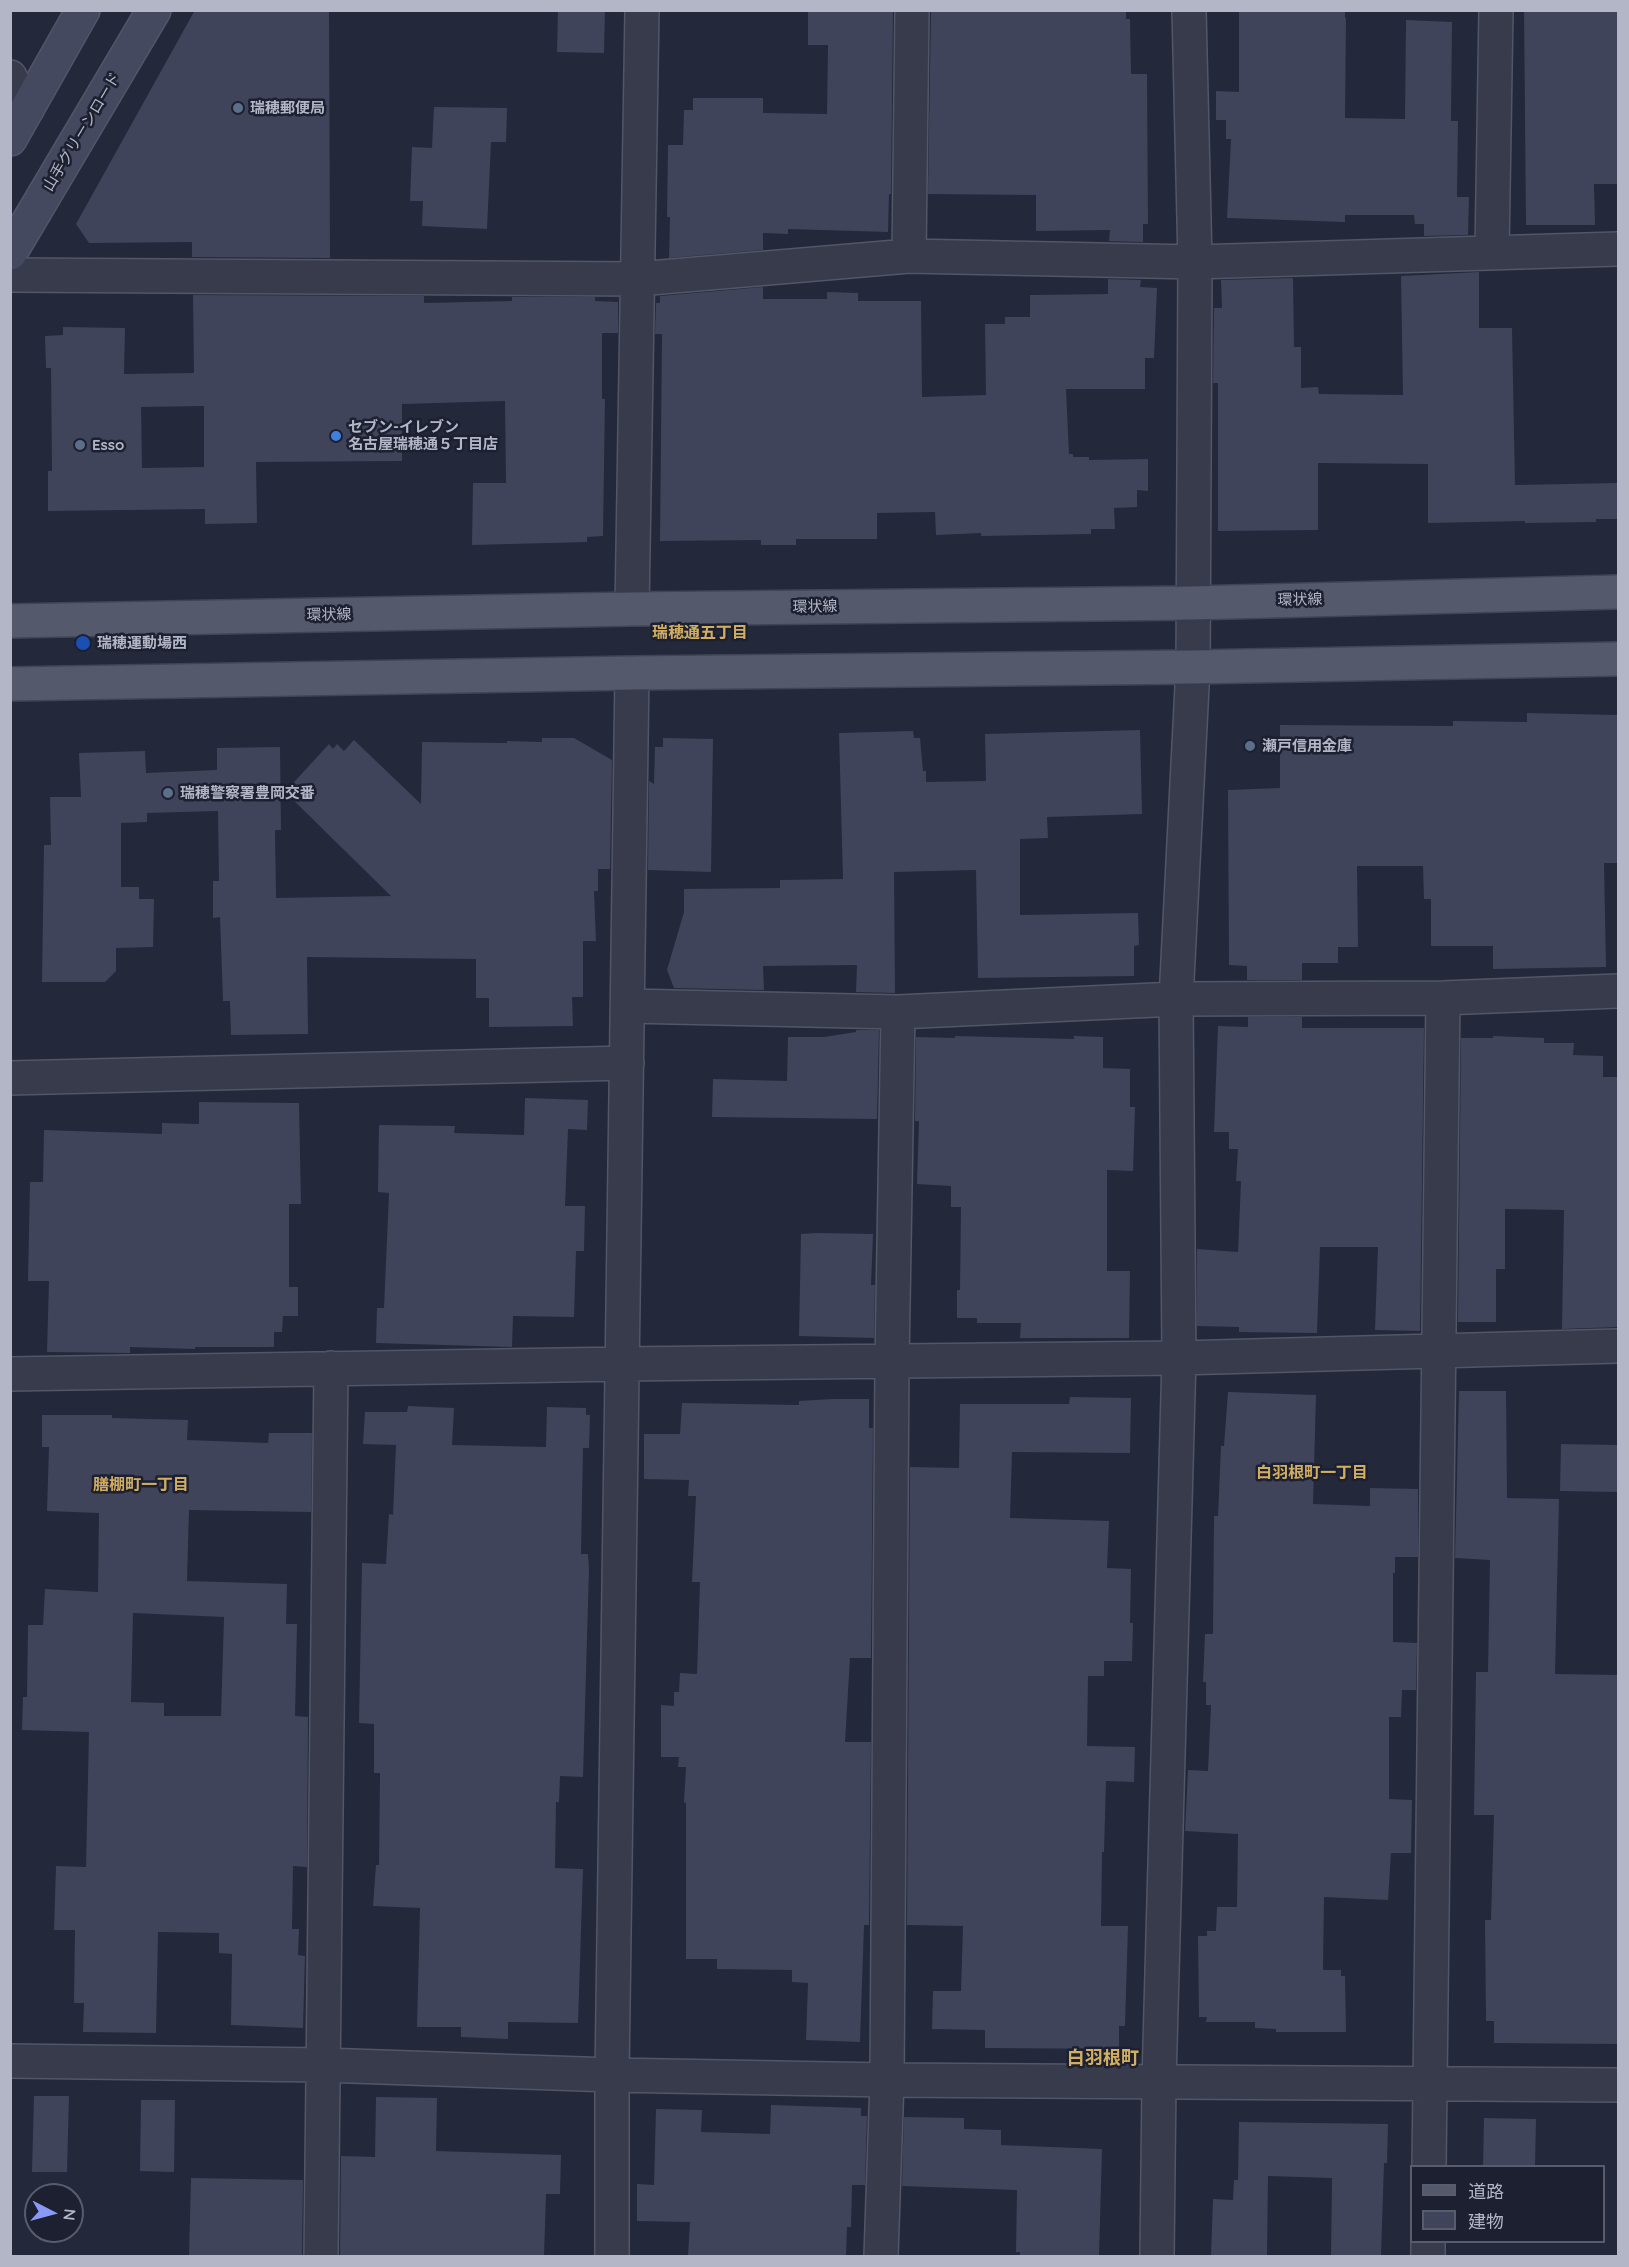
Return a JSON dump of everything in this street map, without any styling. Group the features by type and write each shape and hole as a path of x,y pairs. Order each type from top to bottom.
{"main road":[{"name":"環状線","path":"10,621 632,609 1192,603 1618,592"},
{"path":"10,684 1618,659"}],"street":[{"path":"10,139 83,10"},
{"name":"山手グリーンロード","path":"10,253 153,10"},
{"path":"632,609 642,10"},
{"path":"909,256 912,10"},
{"path":"1157,2256 1159,2081 1179,1358 1176,999 1192,667 1195,262 1189,10"},
{"path":"1492,252 1496,10"},
{"path":"10,77 27,109"},
{"path":"10,275 638,279 909,256 1195,262 1618,249"},
{"path":"612,2256 612,2074 632,673"},
{"path":"628,1006 898,1012 1176,999 1443,998 1618,991"},
{"path":"1429,2165 1443,998"},
{"path":"881,2256 887,2080 892,1362 898,1012"},
{"path":"10,1078 627,1063"},
{"path":"10,1374 1179,1358 1618,1346"},
{"path":"321,2256 331,1368"},
{"path":"10,2061 323,2065 887,2080 1618,2085"}],"building":[{"path":"195,10 329,10 330,258 192,257 192,242 89,243 76,224"},
{"path":"558,10 605,10 604,53 557,52"},
{"path":"808,10 893,10 891,194 889,194 888,232 788,229 788,234 763,233 763,250 669,258 668,145 683,145 684,110 693,110 693,98 763,98 763,113 827,114 828,45 808,45"},
{"path":"931,10 1126,10 1126,19 1130,19 1131,74 1147,74 1148,224 1143,224 1143,242 1109,241 1110,230 1036,231 1036,195 928,194"},
{"path":"1239,10 1345,10 1345,118 1405,119 1406,20 1452,22 1451,121 1458,121 1457,197 1469,197 1468,235 1424,236 1424,224 1415,224 1414,215 1345,215 1345,222 1227,218 1231,139 1226,139 1226,120 1216,120 1216,91 1239,92"},
{"path":"1524,10 1618,12 1618,184 1594,184 1595,225 1526,225"},
{"path":"434,107 507,108 506,142 491,142 487,229 422,226 423,201 410,201 412,147 432,148"},
{"path":"1479,272 1479,328 1512,328 1515,485 1618,483 1618,519 1596,519 1596,522 1428,523 1428,464 1318,463 1318,530 1218,531 1218,383 1213,383 1214,308 1222,308 1221,280 1293,278 1294,347 1301,347 1301,388 1318,387 1319,394 1403,395 1401,276"},
{"path":"1108,279 1141,280 1140,287 1157,288 1154,358 1145,358 1145,389 1066,389 1069,454 1073,454 1073,457 1089,457 1089,460 1148,459 1148,491 1137,490 1137,507 1114,508 1115,529 1091,529 1091,534 936,535 935,512 877,513 877,539 796,539 796,545 761,545 761,540 660,541 662,334 655,334 656,303 660,303 660,296 763,287 763,299 827,299 827,292 858,293 858,301 921,301 922,397 986,395 985,324 1005,324 1005,317 1030,317 1030,295 1108,294"},
{"path":"193,295 424,296 424,303 512,301 512,297 595,297 595,301 618,302 618,333 602,333 602,399 605,399 603,536 587,537 587,542 472,545 473,483 506,483 505,401 402,404 402,461 256,462 257,523 205,524 205,509 48,511 48,471 52,471 51,368 46,368 45,336 63,335 63,327 125,328 124,374 194,373","holes":["204,406 204,467 142,468 141,407"]},
{"path":"1527,713 1618,715 1618,863 1604,863 1606,967 1493,969 1493,946 1431,946 1431,899 1424,899 1423,866 1357,866 1358,947 1338,947 1338,963 1302,963 1302,980 1247,980 1247,966 1229,965 1228,790 1280,788 1280,725 1453,726 1453,721 1527,722"},
{"path":"1140,730 1142,814 1047,817 1048,838 1020,839 1020,915 1138,913 1139,945 1134,946 1134,976 978,978 976,870 894,872 895,993 856,992 857,965 763,966 764,990 674,988 667,970 684,912 684,889 780,888 780,880 843,879 839,733 913,731 914,738 920,738 926,782 986,781 985,734"},
{"path":"542,738 574,738 612,760 610,869 598,869 598,891 594,891 596,941 583,941 583,997 572,997 573,1026 489,1027 489,998 476,998 476,959 307,957 308,1034 231,1035 230,1001 223,1001 220,917 213,918 213,881 219,881 218,811 147,813 147,822 121,823 121,887 139,887 139,899 154,899 153,947 116,948 116,971 105,982 42,982 44,845 51,845 50,797 81,797 79,753 145,751 146,773 217,770 217,748 280,747 281,830 275,830 276,898 391,896 285,792 329,744 333,749 337,744 344,751 354,740 421,804 422,742 542,742"},
{"path":"663,738 713,739 711,872 648,870 649,781 654,784 655,747 663,747"},
{"path":"1248,1017 1302,1017 1302,1028 1424,1028 1420,1331 1375,1330 1378,1247 1320,1247 1317,1333 1239,1332 1239,1327 1197,1326 1197,1249 1238,1252 1241,1181 1236,1181 1238,1149 1229,1149 1229,1132 1214,1132 1218,1026 1248,1027"},
{"path":"856,1030 879,1030 877,1119 712,1117 713,1079 787,1081 788,1037 824,1037 856,1032"},
{"path":"955,1036 1074,1039 1074,1036 1103,1037 1103,1068 1130,1069 1130,1107 1135,1107 1133,1171 1107,1170 1107,1271 1130,1271 1129,1338 1020,1338 1021,1323 977,1323 977,1318 957,1318 957,1290 960,1290 961,1207 951,1207 951,1186 917,1184 919,1121 915,1121 916,1037 955,1038"},
{"path":"1493,1036 1544,1038 1544,1043 1574,1043 1573,1055 1603,1056 1603,1077 1618,1077 1618,1327 1562,1329 1564,1210 1505,1209 1505,1269 1496,1269 1496,1322 1458,1322 1461,1038 1493,1038"},
{"path":"525,1098 588,1100 587,1130 568,1129 565,1206 585,1206 584,1251 576,1251 574,1317 513,1316 512,1347 376,1343 377,1308 384,1308 389,1193 378,1192 379,1125 455,1126 454,1133 524,1135"},
{"path":"199,1102 299,1103 301,1204 289,1204 289,1287 298,1287 298,1316 283,1316 282,1332 274,1332 274,1347 195,1347 195,1349 130,1347 130,1353 47,1352 49,1281 28,1281 30,1182 43,1182 44,1130 162,1134 162,1123 199,1124"},
{"path":"801,1234 873,1234 871,1285 875,1285 874,1338 799,1336"},
{"path":"1459,1391 1506,1391 1507,1498 1559,1499 1555,1674 1618,1675 1618,2044 1494,2043 1494,2021 1486,2021 1485,1920 1491,1920 1494,1815 1474,1815 1476,1672 1488,1672 1490,1560 1455,1558"},
{"path":"1228,1392 1316,1395 1313,1504 1370,1506 1370,1488 1418,1489 1418,1557 1395,1557 1395,1573 1393,1573 1393,1642 1417,1643 1416,1690 1402,1690 1401,1717 1389,1717 1389,1799 1412,1800 1411,1853 1391,1853 1388,1900 1324,1897 1323,1970 1341,1970 1341,1976 1345,1976 1346,2032 1276,2032 1276,2029 1255,2028 1255,2022 1206,2022 1207,2017 1199,2017 1198,1936 1207,1936 1207,1931 1216,1931 1217,1907 1237,1907 1238,1834 1185,1831 1188,1770 1208,1771 1211,1705 1206,1705 1206,1682 1203,1682 1205,1634 1213,1634 1214,1516 1218,1516 1221,1446 1224,1446"},
{"path":"1070,1397 1131,1398 1130,1453 1012,1452 1010,1518 1109,1521 1107,1568 1131,1569 1132,1661 1104,1661 1104,1676 1088,1676 1087,1746 1135,1747 1134,1782 1106,1781 1104,1852 1102,1852 1101,1926 1128,1926 1125,2026 1119,2026 1119,2049 985,2048 985,2030 932,2029 933,1991 961,1991 963,1926 907,1925 910,1467 959,1468 960,1404 1069,1404"},
{"path":"869,1399 869,1428 873,1428 871,1658 850,1658 845,1742 871,1742 869,1925 864,1925 860,2042 806,2040 808,1983 792,1982 792,1970 717,1969 717,1959 686,1959 686,1803 684,1802 686,1767 678,1767 679,1757 661,1757 661,1705 674,1706 674,1692 679,1692 680,1673 697,1674 700,1582 692,1582 696,1496 688,1496 689,1480 644,1479 644,1434 680,1434 682,1403 799,1405 799,1401"},
{"path":"408,1406 454,1408 452,1445 546,1447 547,1407 586,1408 586,1415 590,1415 589,1448 583,1448 581,1554 588,1554 589,1569 583,1777 560,1776 559,1802 556,1802 555,1868 583,1869 578,2023 508,2022 508,2039 461,2037 461,2027 417,2027 420,1908 373,1906 376,1865 379,1865 380,1773 374,1773 374,1724 359,1723 362,1563 386,1564 389,1514 393,1515 396,1445 363,1444 365,1412 407,1412"},
{"path":"42,1415 112,1415 112,1418 188,1420 187,1440 268,1443 269,1433 312,1433 311,1512 189,1510 187,1581 287,1584 286,1624 297,1624 295,1716 308,1717 307,1867 293,1866 292,1929 299,1929 298,1955 305,1956 303,2028 231,2025 232,1954 219,1953 219,1933 158,1932 156,2033 83,2032 84,2003 74,2003 75,1930 54,1930 56,1866 86,1867 89,1732 22,1730 23,1697 27,1697 28,1625 43,1625 45,1589 98,1592 99,1513 47,1511 49,1447 42,1447","holes":["133,1613 224,1617 221,1716 164,1716 164,1703 131,1702"]},
{"path":"1561,1444 1618,1445 1618,1492 1560,1491"},
{"path":"34,2096 69,2096 67,2172 32,2172"},
{"path":"376,2097 437,2098 436,2151 561,2155 560,2194 546,2194 544,2256 340,2256 341,2156 375,2157"},
{"path":"141,2100 175,2100 174,2172 140,2171"},
{"path":"771,2105 861,2108 861,2116 867,2116 865,2185 852,2185 851,2227 847,2227 846,2256 688,2256 690,2222 637,2221 637,2184 654,2185 656,2109 702,2110 701,2132 770,2134"},
{"path":"904,2117 964,2118 964,2129 1001,2130 1001,2145 1102,2149 1099,2256 1020,2256 1020,2252 1016,2252 1017,2190 902,2186"},
{"path":"1484,2118 1536,2119 1535,2165 1483,2165"},
{"path":"1239,2122 1388,2124 1387,2163 1384,2163 1381,2256 1331,2256 1332,2178 1268,2176 1267,2256 1211,2256 1213,2199 1233,2200 1234,2180 1238,2180"},
{"path":"191,2178 303,2180 302,2256 189,2256"}],"place":[{"name":"瑞穂郵便局","path":"238,108"},
{"name":"セブン-イレブン 名古屋瑞穂通５丁目店","path":"336,436"},
{"name":"Esso","path":"80,445"},
{"name":"瑞穂運動場西","path":"83,643"},
{"name":"瀬戸信用金庫","path":"1250,746"},
{"name":"瑞穂警察署豊岡交番","path":"168,793"}],"district":[{"name":"瑞穂通五丁目","path":"700,633"},
{"name":"白羽根町一丁目","path":"1312,1473"},
{"name":"膳棚町一丁目","path":"141,1485"},
{"name":"白羽根町","path":"1103,2059"}]}
